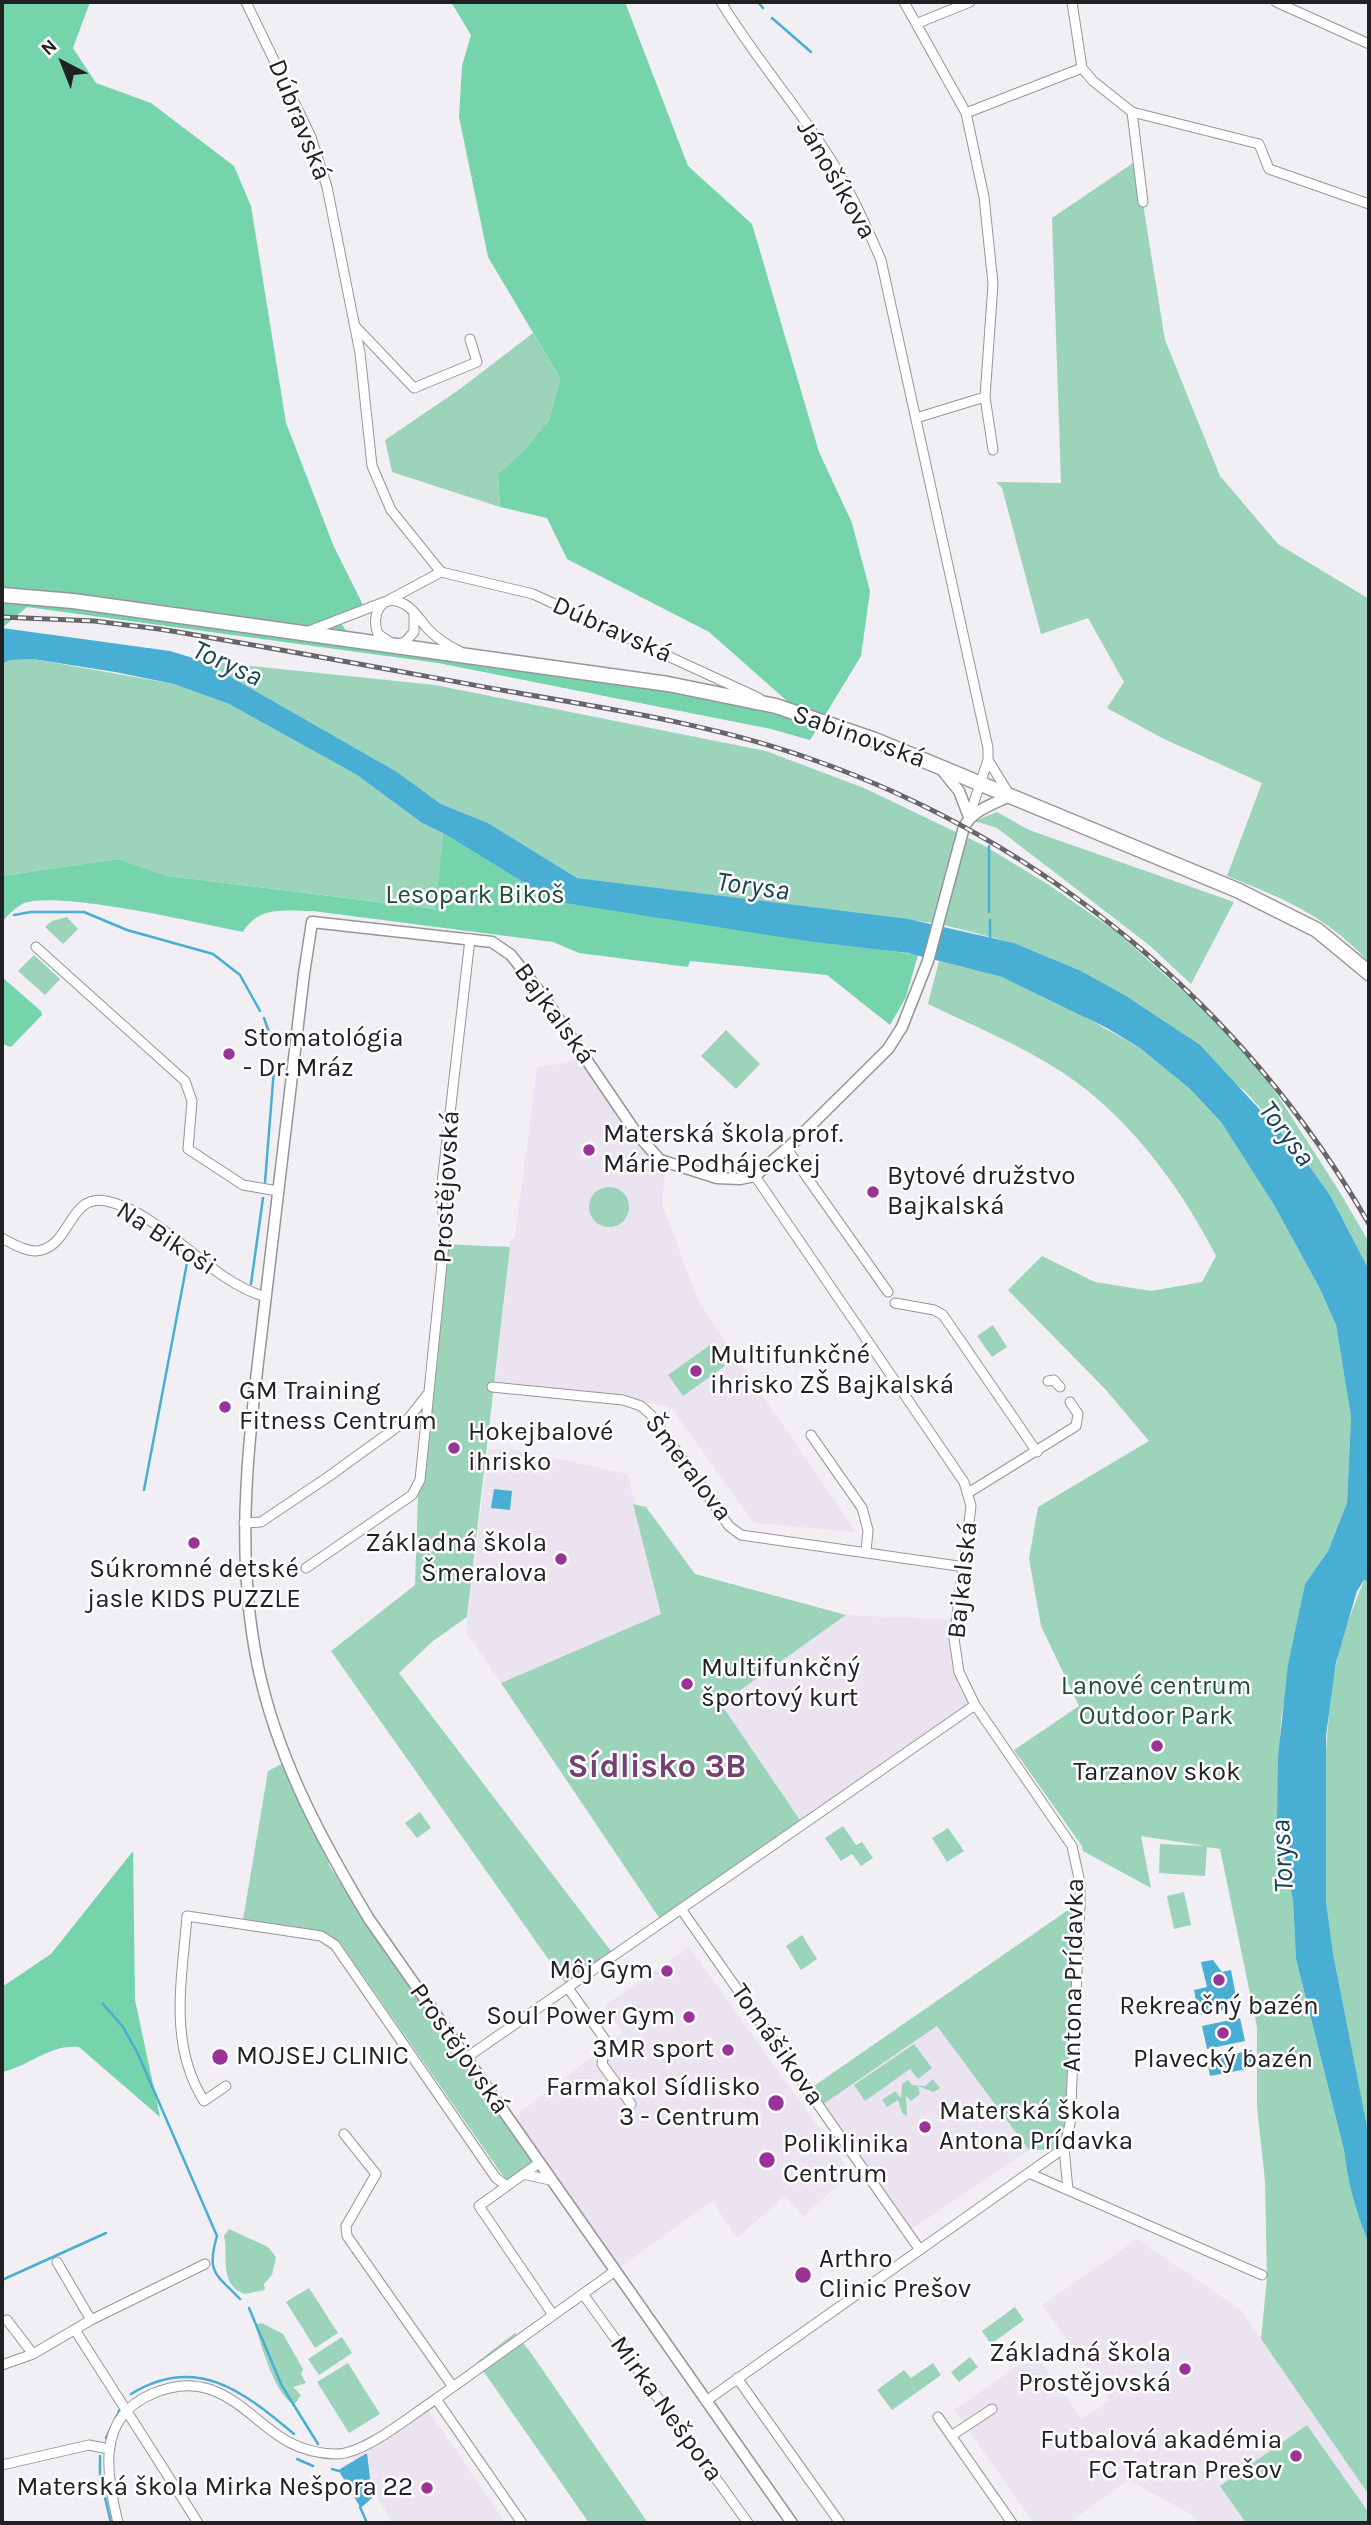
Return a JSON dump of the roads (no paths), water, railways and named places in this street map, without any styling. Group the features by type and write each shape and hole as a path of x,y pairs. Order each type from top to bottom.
{"main road":[{"name":"Sabinovská","path":"2,595 73,601 467,655 690,687 776,706 844,728 1182,866 1289,915 1335,943 1369,973"}],"street":[{"name":"Dúbravská","path":"246,2 311,137 327,187 355,326 372,466 391,510 441,572 533,594 776,706"},
{"name":"Jánošíkova","path":"721,2 781,92 823,146 862,217 881,260 988,760 980,785"},
{"path":"904,2 966,113 984,197 993,284 985,397 993,450"},
{"path":"918,23 970,2"},
{"path":"1072,2 1082,68 1093,81 1132,112 1259,144 1269,169 1369,204"},
{"path":"1276,2 1369,44"},
{"path":"966,113 1082,68"},
{"path":"1132,112 1143,202"},
{"path":"355,326 414,388 477,362 470,339"},
{"path":"916,418 985,397"},
{"path":"304,633 387,601 441,572"},
{"path":"411,589 407,601 412,611 416,622 410,638 394,645 378,634 374,625 378,607 387,601 396,601 412,611 444,643 467,655"},
{"path":"969,817 1010,796 988,760"},
{"path":"937,766 959,791 969,817"},
{"path":"755,1176 787,1149 888,1049 914,1004 928,961 948,880 980,785"},
{"name":"Bajkalská","path":"312,922 492,942 511,955 584,1054 637,1134 660,1160 717,1178 740,1180 755,1176 952,1460 968,1493 971,1506 954,1639 958,1672 975,1705"},
{"name":"Prostějovská","path":"312,922 247,1455 244,1524 246,1585 261,1680 290,1770 324,1845 363,1908 550,2180 792,2523"},
{"name":"Prostějovská","path":"306,1568 412,1495 420,1480 445,1234 441,1192 470,939"},
{"path":"36,947 186,1080 192,1101 188,1149 243,1185 278,1191"},
{"path":"787,1149 888,1292"},
{"name":"Na Bikoši","path":"2,1238 27,1250 42,1251 54,1243 79,1208 94,1200 108,1201 170,1236 245,1291 266,1297"},
{"path":"895,1303 934,1310 943,1315 1037,1452"},
{"path":"1048,1381 1054,1380 1060,1387"},
{"name":"Šmeralova","path":"492,1387 622,1400 641,1406 651,1415 729,1526 741,1535 965,1567"},
{"path":"244,1524 264,1520 408,1419 428,1394"},
{"name":"Bajkalská","path":"968,1493 1076,1426 1078,1414 1070,1402"},
{"path":"408,1419 425,1430"},
{"path":"811,1435 862,1508 868,1530 866,1552"},
{"path":"466,2058 975,1705"},
{"name":"Antona Prídavka","path":"975,1705 1072,1846 1080,1883 1070,2123 1064,2148 1068,2190"},
{"name":"Tomášikova","path":"681,1909 920,2250"},
{"path":"226,2086 204,2101 194,2084 179,2029 187,1916 321,1936 335,1945 495,2176 507,2186"},
{"path":"568,1988 606,2041 602,2064 631,2104"},
{"path":"344,2134 376,2174 346,2226 347,2236 453,2387"},
{"path":"706,2401 1031,2174 1064,2148"},
{"path":"539,2163 479,2206 553,2315"},
{"path":"523,2174 550,2180"},
{"path":"1031,2174 1262,2275"},
{"path":"57,2262 91,2320"},
{"path":"2,2365 33,2354 91,2320 205,2264"},
{"path":"118,2523 107,2473 109,2449 128,2409 166,2388 207,2388 223,2395 275,2435 311,2452 353,2452 436,2399 615,2271"},
{"name":"Mirka Nešpora","path":"583,2294 748,2523"},
{"path":"7,2320 33,2354"},
{"path":"75,2330 128,2409 198,2523"},
{"path":"737,2378 840,2523"},
{"path":"436,2399 522,2523"},
{"path":"951,2436 992,2409"},
{"path":"937,2417 1012,2523"},
{"path":"2,2465 89,2445 109,2449"}],"water":[{"path":"2,628 170,651 203,661 397,772 441,804 488,823 577,878 908,919 1014,943 1079,970 1126,996 1200,1045 1299,1152 1330,1195 1369,1270 1369,1582 1364,1580 1357,1591 1336,1662 1326,1736 1326,1902 1333,1954 1369,2137 1369,2244 1353,2198 1344,2150 1296,1959 1293,1901 1277,1819 1278,1757 1288,1665 1305,1584 1328,1551 1347,1503 1351,1417 1336,1325 1319,1287 1274,1205 1221,1122 1190,1089 1140,1048 1107,1028 1002,977 908,953 807,941 564,903 544,895 422,823 357,775 229,704 174,684 115,672 33,659 10,660 2,664"},
{"path":"494,1489 512,1491 510,1510 491,1508"},
{"name":"Rekreačný bazén","path":"1213,1960 1222,1972 1231,1970 1238,2007 1199,2015 1194,1990 1207,1987 1201,1962"},
{"name":"Plavecký bazén","path":"1240,2018 1245,2041 1207,2049 1202,2026"},
{"path":"1252,2050 1252,2068 1210,2076 1207,2060"},
{"path":"366,2455 371,2498 360,2507 339,2471"}],"waterway":[{"path":"758,2 763,8"},
{"path":"772,18 811,52"},
{"path":"989,846 989,912"},
{"path":"14,915 31,912 84,912 127,930 213,954 240,975 260,1011"},
{"path":"990,920 990,938"},
{"path":"264,1018 271,1038"},
{"path":"265,1182 274,1069"},
{"path":"251,1284 263,1198"},
{"path":"144,1490 187,1263"},
{"path":"103,2004 123,2027 138,2054 217,2236 213,2258 215,2272 240,2299"},
{"path":"2,2280 106,2233"},
{"path":"249,2308 282,2386 318,2444"},
{"path":"131,2394 155,2382 177,2377 198,2378 237,2392 294,2434"},
{"path":"106,2438 120,2409"},
{"path":"332,2469 339,2471 366,2455 370,2490"},
{"path":"100,2456 100,2476 111,2523"},
{"path":"297,2459 313,2466"},
{"path":"367,2523 360,2507 371,2497"}],"railway":[{"path":"2,617 94,621 159,629 660,719 774,747 897,794 980,836 1058,885 1132,941 1200,1004 1263,1072 1319,1145 1369,1224"}],"place":[{"name":"Stomatológia - Dr. Mráz","path":"229,1054"},
{"name":"Materská škola prof. Márie Podhájeckej","path":"589,1150"},
{"name":"Bytové družstvo Bajkalská","path":"873,1192"},
{"name":"Multifunkčné ihrisko ZŠ Bajkalská","path":"696,1371"},
{"name":"GM Training Fitness Centrum","path":"225,1407"},
{"name":"Hokejbalové ihrisko","path":"454,1448"},
{"name":"Súkromné detské jasle KIDS PUZZLE","path":"194,1543"},
{"name":"Základná škola Šmeralova","path":"561,1559"},
{"name":"Multifunkčný športový kurt","path":"687,1684"},
{"name":"Tarzanov skok","path":"1157,1746"},
{"name":"Môj Gym","path":"667,1971"},
{"name":"Rekreačný bazén","path":"1219,1980"},
{"name":"Soul Power Gym","path":"689,2017"},
{"name":"Plavecký bazén","path":"1223,2033"},
{"name":"3MR sport","path":"728,2050"},
{"name":"MOJSEJ CLINIC","path":"220,2057"},
{"name":"Farmakol Sídlisko 3 - Centrum","path":"776,2103"},
{"name":"Materská škola Antona Prídavka","path":"925,2127"},
{"name":"Poliklinika Centrum","path":"767,2160"},
{"name":"Arthro Clinic Prešov","path":"803,2275"},
{"name":"Základná škola Prostějovská","path":"1185,2369"},
{"name":"Futbalová akadémia FC Tatran Prešov","path":"1296,2456"},
{"name":"Materská škola Mirka Nešpora 22","path":"427,2488"}],"district":[{"name":"Sídlisko 3B","path":"657,1768"}],"water label":[{"name":"Torysa","path":"227,664"},
{"name":"Torysa","path":"753,887"},
{"name":"Torysa","path":"1286,1134"},
{"name":"Torysa","path":"1283,1856"}],"park label":[{"name":"Lesopark Bikoš","path":"475,896"},
{"name":"Lanové centrum Outdoor Park","path":"1156,1702"}]}
